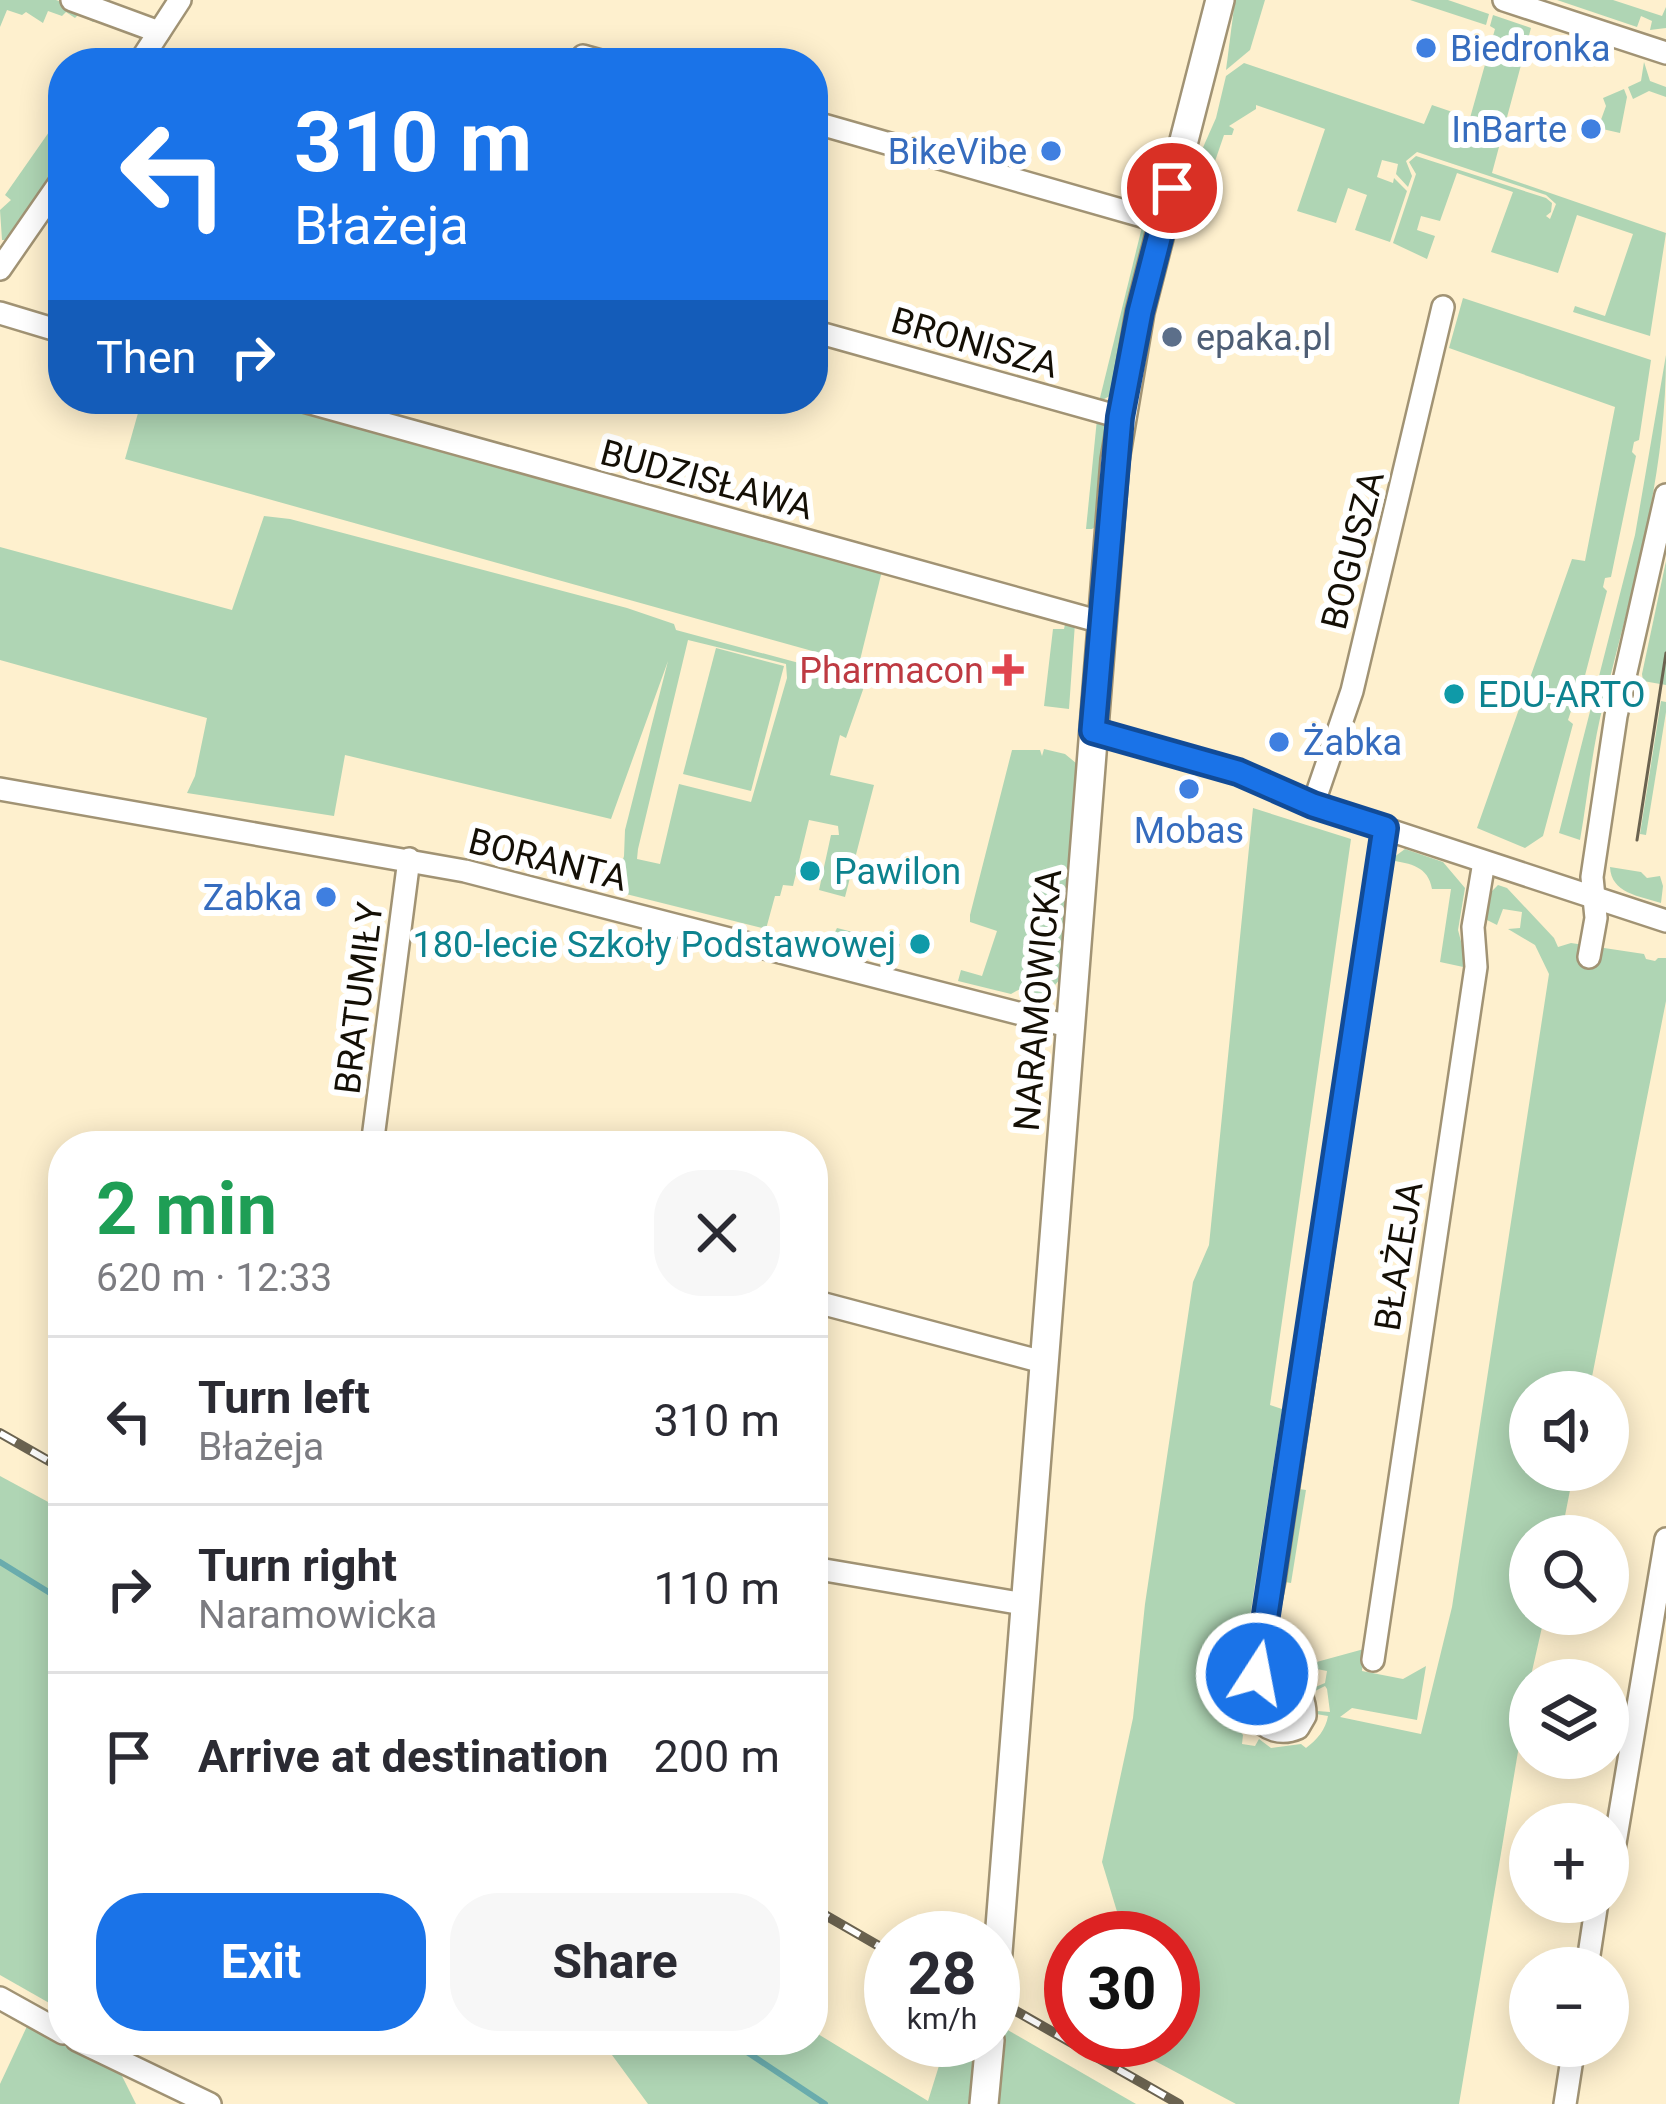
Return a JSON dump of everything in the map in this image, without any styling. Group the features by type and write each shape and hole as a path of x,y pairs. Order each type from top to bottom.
{"street":[{"path":"72,0 159,32"},
{"path":"149,48 180,0"},
{"name":"NARAMOWICKA","path":"1001,1911 1120,417 1163,222 1220,0"},
{"path":"1504,0 1666,53"},
{"path":"828,126 1163,222"},
{"path":"0,269 48,200"},
{"name":"BOGUSZA","path":"1313,805 1352,691 1443,307"},
{"path":"0,314 48,328"},
{"name":"BRONISZA","path":"828,335 1120,417"},
{"name":"BUDZISŁAWA","path":"350,414 1101,622"},
{"path":"1589,957 1596,918 1594,860 1616,716 1666,495"},
{"path":"1093,731 1238,772 1313,805 1666,921"},
{"name":"BORANTA","path":"0,789 409,859 1072,1027"},
{"name":"BŁAŻEJA","path":"1257,1674 1385,828"},
{"name":"BRATUMIŁY","path":"374,1131 409,859"},
{"name":"BŁAŻEJA","path":"1373,1660 1476,968 1473,927 1484,862"},
{"path":"828,1305 1042,1362"},
{"path":"1622,1803 1666,1539"},
{"path":"828,1571 1024,1604"},
{"path":"0,1998 48,2025"},
{"path":"108,2055 209,2104"},
{"path":"984,2104 988,2067"},
{"path":"1565,2104 1571,2067"}],"green space":[{"path":"0,0 56,0 100,15 100,19 93,22 79,14 75,18 48,11 43,23 26,12 7,10 0,27"},
{"path":"1235,0 1265,0 1250,50 1226,70"},
{"path":"1410,0 1448,0 1489,14 1486,25"},
{"path":"1557,0 1613,0 1662,16 1666,7 1666,28 1650,30 1652,21 1641,16 1637,27"},
{"path":"1493,15 1531,28 1492,173 1666,233 1650,336 1573,312 1575,306 1605,316 1633,234 1577,215 1558,273 1491,252 1513,192 1457,173 1440,221 1421,216 1417,230 1435,236 1427,259 1393,243 1416,174 1409,162 1416,156 1546,198 1552,203 1546,216 1550,219 1556,204 1546,195 1417,152 1406,161 1412,176 1408,187 1396,174 1398,164 1382,160 1377,177 1393,183 1394,178 1407,191 1390,242 1355,230 1367,195 1348,188 1336,223 1297,211 1325,129 1256,105 1229,126 1234,129 1232,135 1224,135 1213,167 1197,161 1216,118 1226,76 1244,63 1424,124 1432,105 1470,118 1495,29 1490,26"},
{"path":"1644,62 1650,81 1666,87 1666,97 1649,91 1633,99 1628,87 1641,81"},
{"path":"1624,89 1627,97 1620,133 1598,128 1606,106 1603,98"},
{"path":"48,133 48,189 13,240 2,240 0,210 11,200 5,195"},
{"path":"1142,227 1149,239 1115,393 1099,402"},
{"path":"1463,298 1651,360 1611,577 1605,578 1607,591 1576,710 1568,720 1573,724 1543,836 1525,848 1477,828 1572,559 1585,561 1615,407 1449,348"},
{"path":"1666,355 1654,488 1600,719 1580,840 1559,833 1635,535"},
{"path":"138,414 326,414 882,571 859,664 125,459"},
{"path":"1097,419 1110,430 1099,524 1086,529"},
{"path":"264,516 627,608 674,624 676,630 862,680 865,684 846,738 840,735 830,775 874,785 845,897 819,890 831,835 839,835 838,826 809,820 793,886 783,885 780,896 775,896 766,929 614,891 668,661 611,819 345,755 334,816 187,793 207,718 0,660 0,547 232,610","holes":["688,640 786,664 787,678 751,802 679,784 660,864 637,859"]},
{"path":"1666,561 1666,685 1643,681 1642,674"},
{"path":"1066,620 1075,623 1069,709 1044,706 1053,629 1064,629"},
{"path":"716,648 784,666 751,791 683,774"},
{"path":"1661,701 1666,702 1666,712 1646,835 1640,834"},
{"path":"1044,749 1065,754 1082,768 1063,976 1046,995 1025,1000 1020,989 1011,994 958,981 961,970 982,976 997,931 970,922 970,915 1012,750 1040,750 1042,756"},
{"path":"1253,808 1351,839 1270,1405 1282,1409 1241,1675 1248,1680 1235,1725 1243,1735 1242,1744 1255,1746 1259,1739 1271,1748 1301,1744 1306,1748 1328,1716 1317,1711 1330,1712 1325,1686 1313,1688 1325,1683 1327,1671 1312,1668 1310,1677 1274,1663 1302,1666 1364,1649 1362,1671 1403,1679 1426,1666 1417,1720 1352,1708 1340,1717 1421,1734 1452,1607 1549,974 1535,945 1508,929 1520,928 1522,912 1503,909 1497,925 1487,920 1485,890 1491,892 1498,885 1507,888 1558,947 1571,943 1644,954 1655,961 1666,958 1666,1001 1593,1371 1509,1371 1509,1491 1570,1491 1565,1515 1509,1515 1509,1635 1540,1635 1535,1659 1509,1659 1509,1779 1513,1779 1459,2104 1236,2104 1166,2067 1200,2067 1200,1911 1117,1911 1102,1862 1133,1718 1145,1604 1193,1282 1209,1245"},
{"path":"1405,849 1443,862 1465,888 1458,930 1468,968 1440,962 1451,889 1432,889 1422,871 1390,860"},
{"path":"1610,867 1641,872 1647,878 1660,876 1661,903 1621,888"},
{"path":"837,928 900,944 895,961 829,944"},
{"path":"0,1476 48,1502 48,2002 0,1975"},
{"path":"1299,1489 1306,1490 1291,1583 1285,1582"},
{"path":"1277,1687 1296,1707 1297,1716 1282,1725 1272,1718 1270,1694"},
{"path":"29,2022 48,2032 48,2055 93,2055 118,2068 136,2104 0,2104 0,2084"},
{"path":"1020,2037 1044,2051 1044,2067 1072,2067 1136,2104 995,2104 1000,2067 1020,2067"},
{"path":"828,2040 864,2062 864,2067 872,2067 928,2101 939,2067 973,2067 971,2104 648,2104 612,2055 828,2055"}],"waterway":[{"path":"0,1562 48,1592"},
{"path":"752,2055 825,2104"}],"tram line":[{"path":"1637,840 1666,653"}],"railway":[{"path":"0,1433 48,1460"},
{"path":"828,1917 864,1937"},
{"path":"1020,2013 1179,2104"}],"place":[{"name":"Biedronka","path":"1426,48"},
{"name":"InBarte","path":"1591,129"},
{"name":"BikeVibe","path":"1051,151"},
{"name":"epaka.pl","path":"1172,337"},
{"name":"Pharmacon","path":"1008,670"},
{"name":"EDU-ARTO","path":"1454,694"},
{"name":"Żabka","path":"1279,742"},
{"name":"Mobas","path":"1189,789"},
{"name":"Pawilon","path":"810,871"},
{"name":"Zabka","path":"326,897"},
{"name":"180-lecie Szkoły Podstawowej","path":"920,944"}],"route":[{"path":"1172,188 1140,312 1120,417 1093,731 1238,772 1313,805 1385,828 1257,1674"}]}
